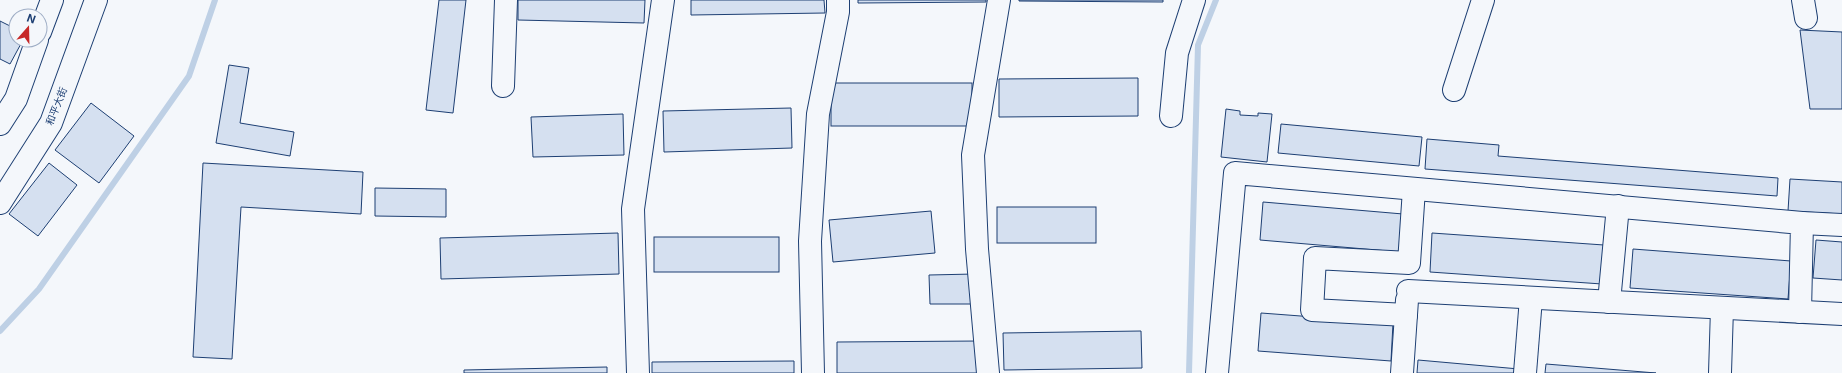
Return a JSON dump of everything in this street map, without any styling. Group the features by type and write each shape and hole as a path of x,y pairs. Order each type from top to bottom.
{"main road":[{"path":"48,11 52,0"},
{"name":"和平大街","path":"0,203 51,123 96,0"},
{"path":"503,86 506,0"},
{"path":"638,373 633,209 663,0"},
{"path":"813,373 810,241 818,114 838,12 838,0"},
{"path":"988,373 977,249 973,155 999,0"},
{"path":"1171,116 1177,53 1194,0"},
{"path":"1454,90 1483,0"},
{"path":"0,124 16,99 34,48"},
{"path":"1218,373 1235,173 1802,223 1842,225"},
{"path":"1402,373 1414,188"},
{"path":"1609,302 1618,206"},
{"path":"1800,312 1802,223"},
{"path":"1406,315 1312,310 1315,258 1409,263"},
{"path":"1408,291 1842,314"},
{"path":"1525,373 1531,298"},
{"path":"1720,373 1722,308"}],"building":[{"path":"439,0 466,0 453,113 426,110"},
{"path":"518,0 645,0 644,23 518,20"},
{"path":"691,0 824,0 825,13 691,15"},
{"path":"858,0 986,0 986,2 858,3"},
{"path":"1163,0 1163,2 1019,1"},
{"path":"0,21 8,25 8,48 19,48 10,64 0,59"},
{"path":"1800,30 1842,32 1842,109 1810,109"},
{"path":"229,65 249,68 240,123 294,132 290,156 216,143"},
{"path":"1138,78 1138,116 999,117 999,79"},
{"path":"831,83 972,83 972,126 831,126"},
{"path":"91,103 134,136 99,183 55,150"},
{"path":"791,108 792,148 664,152 663,111"},
{"path":"1226,109 1240,111 1240,115 1258,116 1258,113 1272,114 1267,162 1221,157"},
{"path":"623,114 624,155 533,157 531,117"},
{"path":"1281,124 1422,137 1419,166 1278,153"},
{"path":"1427,139 1499,145 1498,156 1778,178 1777,196 1425,169"},
{"path":"49,163 77,185 38,236 9,214"},
{"path":"203,163 363,172 361,214 241,207 232,359 193,357"},
{"path":"1790,179 1842,182 1842,214 1788,211"},
{"path":"375,188 446,189 446,217 375,216"},
{"path":"1263,202 1403,214 1400,252 1260,240"},
{"path":"997,207 1096,207 1096,243 997,243"},
{"path":"931,211 935,253 833,262 829,220"},
{"path":"618,233 619,274 441,279 440,238"},
{"path":"1432,233 1604,245 1602,284 1430,272"},
{"path":"654,237 779,237 779,272 654,272"},
{"path":"1816,240 1842,242 1842,280 1813,278"},
{"path":"1633,249 1791,261 1788,299 1630,288"},
{"path":"974,274 975,304 930,304 929,275"},
{"path":"1261,313 1393,323 1391,361 1258,351"},
{"path":"1141,331 1142,368 1004,370 1003,333"},
{"path":"979,341 979,373 837,373 837,342"},
{"path":"1418,360 1519,369 1519,373 1417,373"},
{"path":"794,361 794,373 652,373 652,362"},
{"path":"1546,364 1656,373 1545,373"},
{"path":"607,367 607,373 464,373 464,370"}],"waterway":[{"path":"0,331 39,289 189,76 215,0"},
{"path":"1189,373 1198,45 1216,0"}]}
